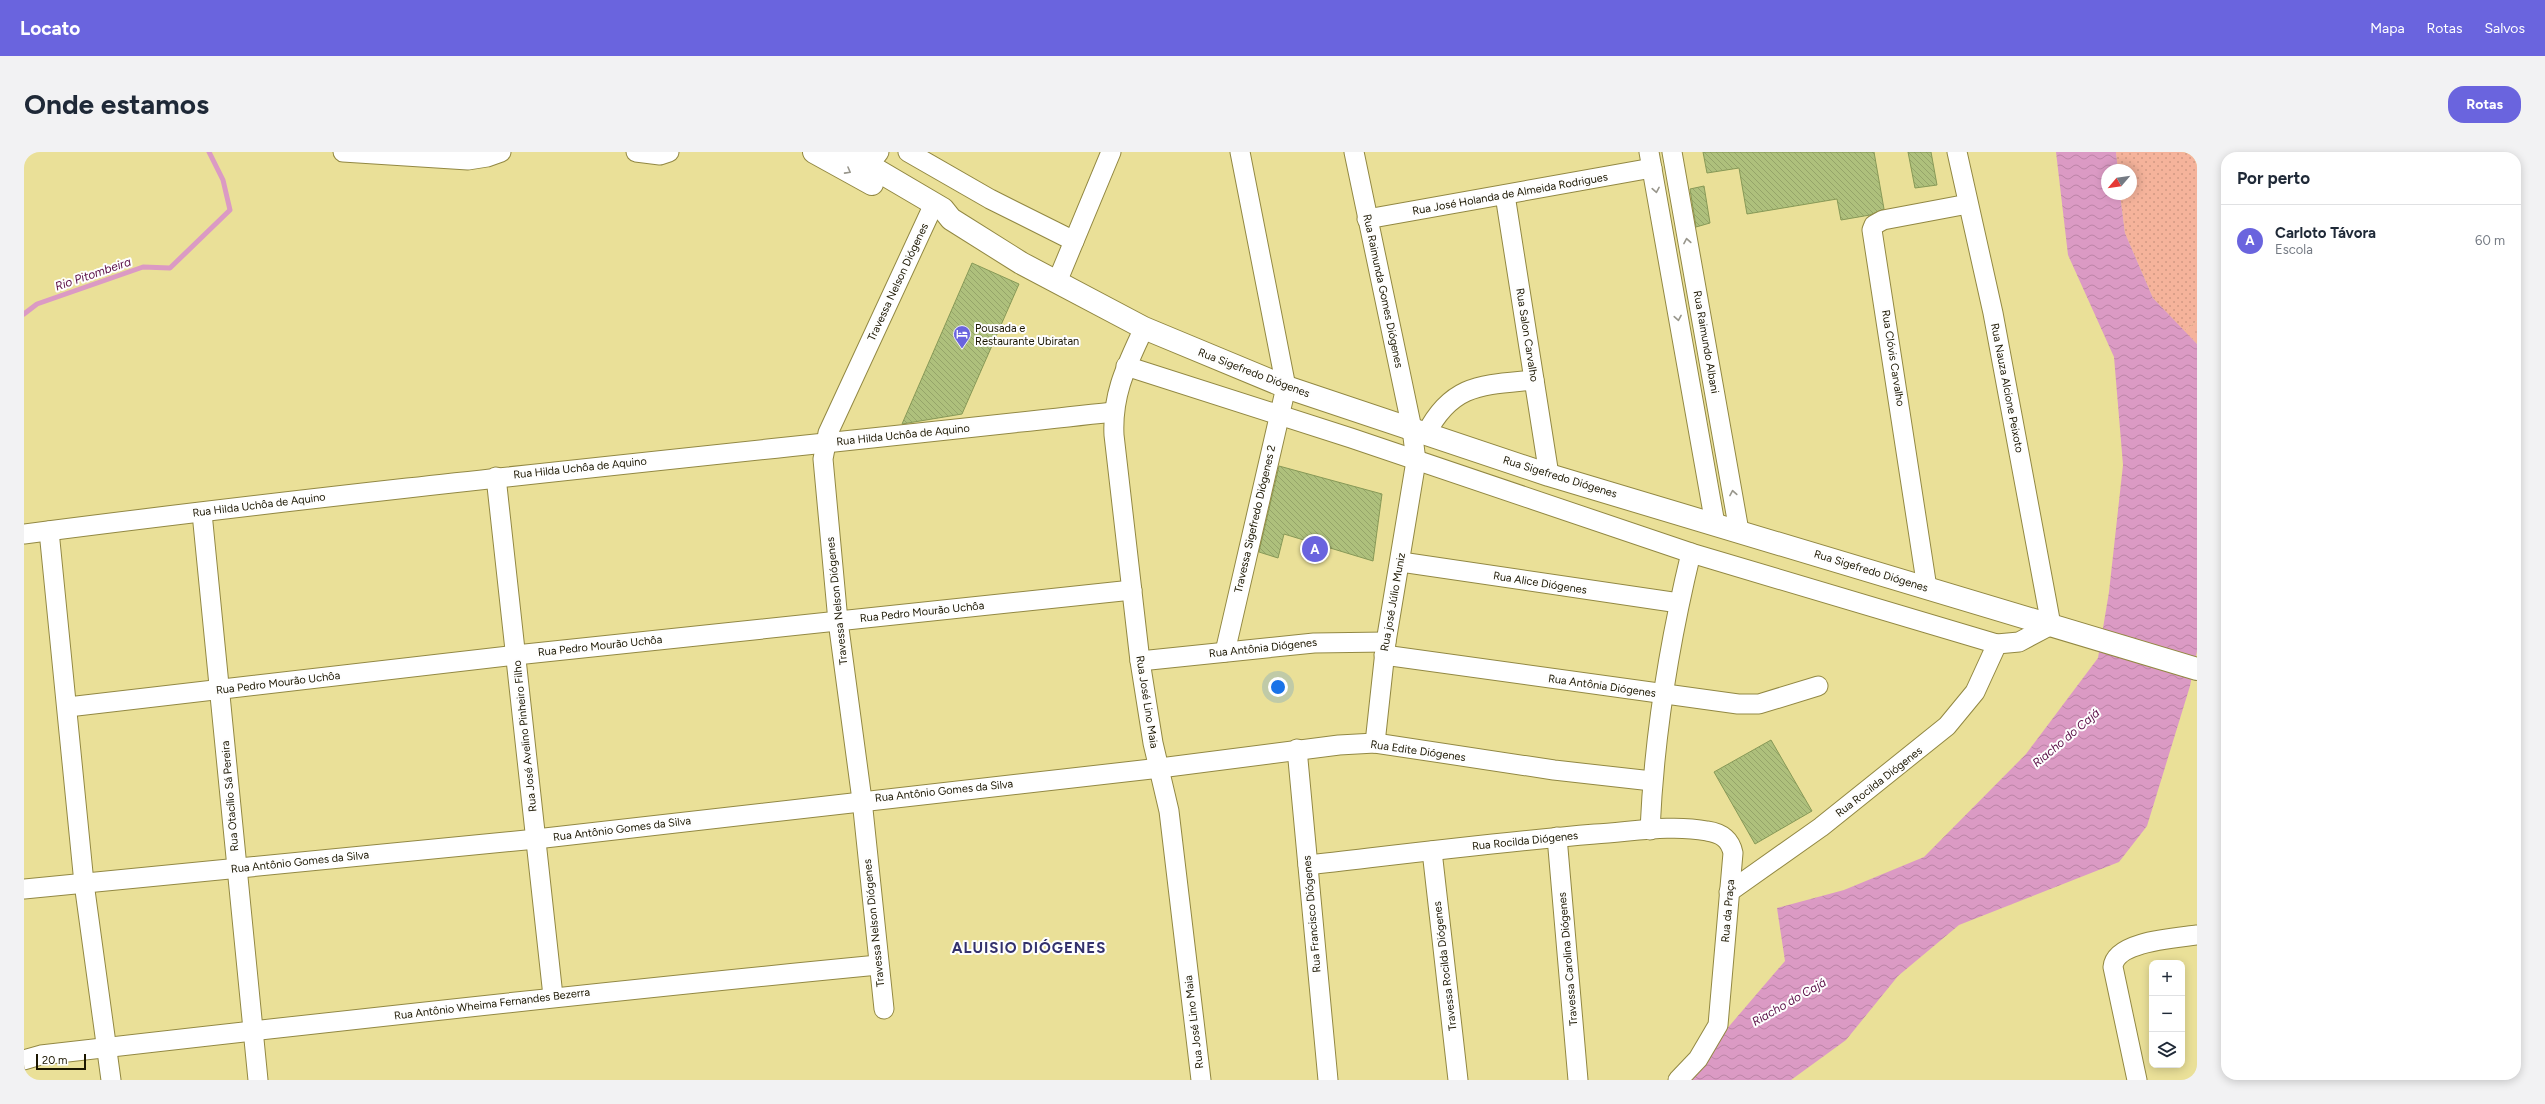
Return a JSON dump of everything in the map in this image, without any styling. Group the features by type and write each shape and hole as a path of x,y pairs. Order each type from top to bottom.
{"main road":[{"path":"814,152 932,209"},
{"path":"846,152 874,159 932,209"},
{"name":"Rua Sigefredo Diógenes","path":"932,209 946,212 951,219 1057,282 1144,328 1286,387 1549,475 2197,669"}],"street":[{"path":"343,152 468,160 487,157 501,152"},
{"path":"636,152 660,154 669,152"},
{"path":"908,152 990,199 1074,242"},
{"path":"1057,282 1112,152"},
{"path":"1240,152 1286,387"},
{"name":"Rua Raimunda Gomes Diógenes","path":"1354,152 1368,218 1419,432 1416,461"},
{"name":"Rua Raimundo Albani","path":"1672,152 1739,531"},
{"name":"Rua Nauza Alcione Peixoto","path":"1957,152 1993,313 2051,625"},
{"name":"Rua José Holanda de Almeida Rodrigues","path":"1368,218 1506,195 1650,160"},
{"name":"Rua Raimundo Albani","path":"1650,160 1715,524"},
{"name":"Rua Salon Carvalho","path":"1506,195 1549,475"},
{"name":"Rua Clóvis Carvalho","path":"1928,588 1872,230 1874,225 1883,220 1968,204"},
{"name":"Travessa Nelson Diógenes","path":"884,1009 878,965 862,800 838,621 824,473 825,443 836,415 932,209"},
{"path":"1669,265 1691,261"},
{"name":"Rua José Lino Maia","path":"1144,328 1126,366 1118,388 1113,412 1140,661 1153,743 1169,811 1201,1080"},
{"path":"1126,366 1278,414 1691,554 1997,644 2019,642 2051,625"},
{"path":"1419,432 1444,406 1473,388 1534,380"},
{"name":"Travessa Sigefredo Diógenes 2","path":"1225,652 1278,414 1286,387"},
{"name":"Rua Hilda Uchôa de Aquino","path":"24,534 95,524 202,513 496,476 1113,412"},
{"path":"1700,441 1723,440"},
{"name":"Rua josé Júlio Muniz","path":"1375,743 1385,649 1401,562 1416,461"},
{"name":"Rua José Avelino Pinheiro Filho","path":"496,476 554,996"},
{"name":"Rua Otacílio Sá Pereira","path":"202,513 221,690 236,869 255,1032 258,1080"},
{"path":"49,531 68,707 84,883 111,1080"},
{"path":"1650,830 1652,781 1679,604 1691,554"},
{"name":"Rua Alice Diógenes","path":"1401,562 1679,604"},
{"name":"Rua Pedro Mourão Uchôa","path":"68,707 516,655 1132,590"},
{"name":"Rua Antônia Diógenes","path":"1140,661 1314,643 1385,649 1665,694 1738,704 1759,704 1818,686"},
{"name":"Rua Rocilda Diógenes","path":"1730,892 1821,828 1947,726 1975,692 1997,644"},
{"name":"Rua Edite Diógenes","path":"1160,768 1297,749 1375,743 1554,770 1652,781"},
{"name":"Rua Francisco Diógenes","path":"1297,749 1328,1080"},
{"name":"Rua Antônio Gomes da Silva","path":"24,888 236,869 536,839 862,800 1160,768"},
{"name":"Rua Rocilda Diógenes","path":"1308,865 1558,837 1650,830 1707,831 1726,839 1734,852"},
{"name":"Travessa Carolina Diógenes","path":"1558,837 1578,1080"},
{"name":"Travessa Rocilda Diógenes","path":"1432,851 1458,1080"},
{"name":"Rua da Praça","path":"1678,1080 1698,1059 1715,1033 1722,1007 1734,852"},
{"path":"2137,1080 2113,966 2114,960 2117,954 2130,948 2197,935"},
{"name":"Rua Antônio Wheima Fernandes Bezerra","path":"24,1060 41,1055 255,1032 554,996 878,965"}],"green space":[{"path":"2116,152 2197,152 2197,321 2184,331 2153,298 2125,233 2121,200 2137,200 2137,164 2117,164"},
{"path":"2197,321 2197,344 2184,331"}],"water":[{"name":"Riacho do Cajá","path":"2056,152 2116,152 2117,164 2101,164 2101,200 2121,200 2125,233 2153,298 2197,344 2197,651 2190,686 2147,826 2119,862 1959,925 1898,976 1846,1040 1791,1080 1683,1080 1785,961 1777,908 1844,890 1924,857 2026,754 2098,658 2109,592 2123,465 2114,357 2068,255"}],"building":[{"path":"1703,152 1874,152 1884,209 1870,215 1841,220 1837,199 1747,214 1739,168 1707,173"},
{"path":"1908,152 1931,152 1937,185 1915,188"},
{"path":"1704,186 1710,223 1696,227 1690,189"},
{"name":"Pousada e Restaurante Ubiratan","path":"972,263 1019,284 962,414 902,424"},
{"path":"1279,466 1382,494 1373,561 1284,534 1278,558 1259,552"},
{"path":"1771,740 1812,811 1755,844 1714,772"}],"waterway":[{"name":"Rio Pitombeira","path":"24,314 37,304 143,267 170,268 230,210 223,180 209,152"}],"place":[{"name":"Pousada e Restaurante Ubiratan","path":"962,349"},
{"name":"Carloto Távora","path":"1315,549"}],"district":[{"name":"ALUISIO DIÓGENES","path":"1029,948"}]}
